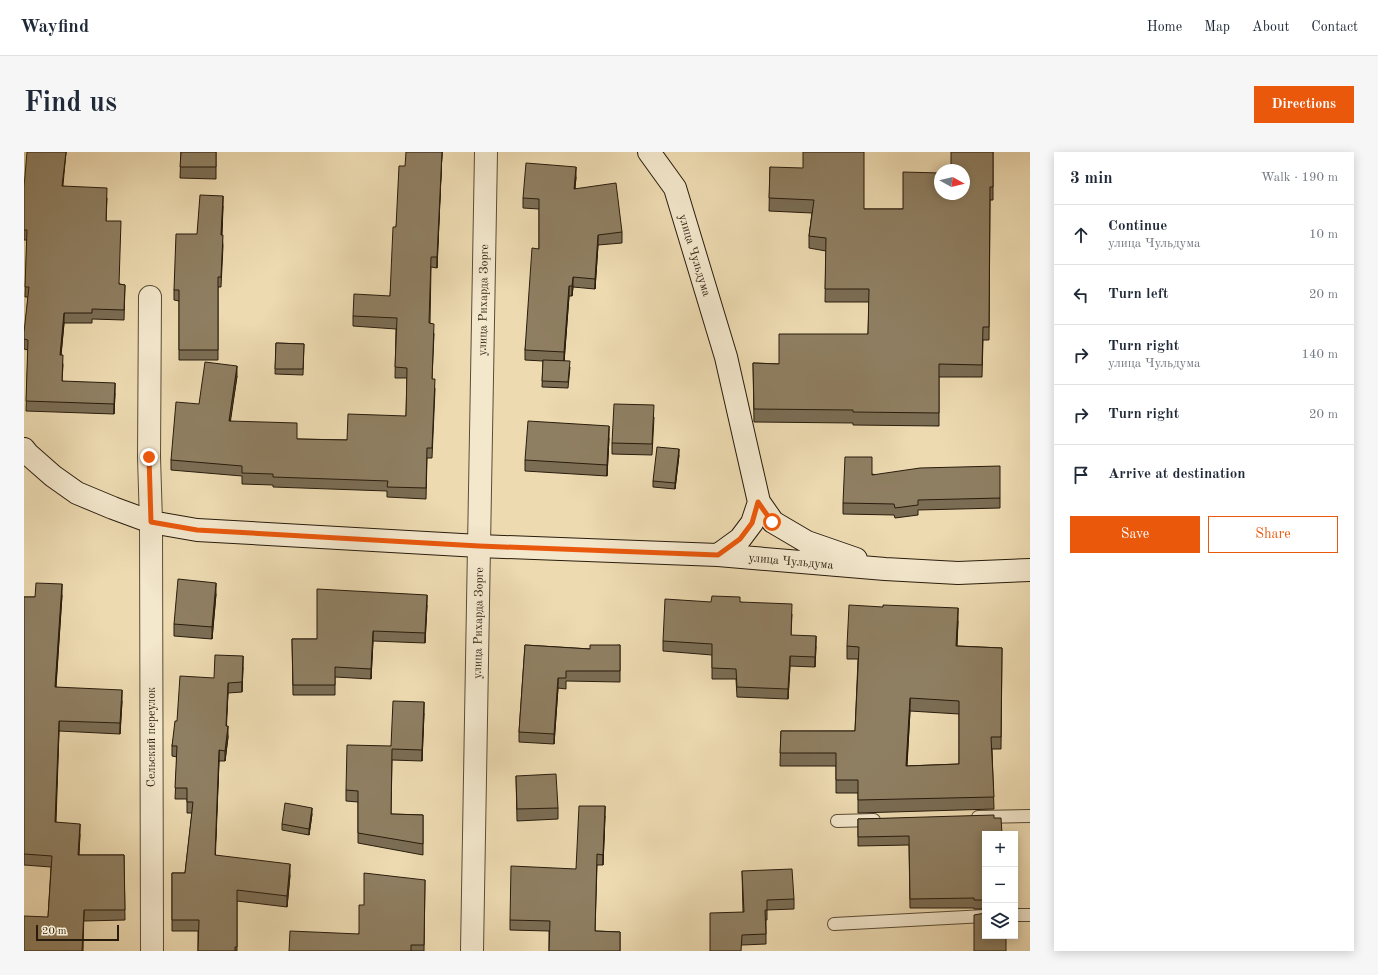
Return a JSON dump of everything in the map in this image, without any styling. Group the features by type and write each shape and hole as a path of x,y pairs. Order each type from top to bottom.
{"main road":[{"name":"улица Рихарда Зорге","path":"472,951 486,152"},
{"name":"улица Чульдума","path":"649,152 675,188 726,357 758,502 772,522 807,542 885,569"},
{"name":"Сельский переулок","path":"150,297 149,457 151,522 152,951"},
{"name":"улица Чульдума","path":"24,449 53,476 77,493 151,522 197,530 479,546 718,555 885,569 958,573 1030,570"},
{"path":"718,555 740,539 752,523 758,502"}],"lane":[{"path":"968,818 1030,816"},
{"path":"837,821 883,820"},
{"path":"1018,915 1030,915"},
{"path":"834,924 982,916"}],"building":[{"path":"27,152 66,152 62,186 107,188 106,221 121,221 119,284 125,285 124,310 92,309 92,313 64,313 60,355 63,355 62,381 115,383 114,404 26,401 28,340 24,339 24,332 29,287 25,287 27,230 24,230 24,187"},
{"path":"181,152 216,152 216,167 180,167"},
{"path":"406,152 442,152 437,257 431,257 429,323 434,324 432,379 435,379 432,448 427,448 426,488 387,487 388,481 273,477 273,474 242,473 242,466 171,460 176,402 199,404 205,362 237,366 229,421 297,423 297,439 347,440 348,414 406,416 407,368 395,367 397,318 353,316 354,294 390,296 393,227 396,227 399,166 405,166"},
{"path":"803,152 864,152 864,209 903,209 903,172 934,173 934,200 970,200 970,164 951,164 951,152 993,152 993,187 990,187 989,327 983,327 982,365 939,364 939,413 754,409 753,363 779,364 779,334 868,334 869,289 825,289 826,238 809,236 814,200 769,198 770,167 803,168"},
{"path":"526,163 576,167 574,189 616,183 622,232 598,235 595,279 573,277 572,286 569,286 564,352 525,350 532,248 539,249 539,199 523,198"},
{"path":"200,195 223,196 221,277 218,277 218,350 179,350 179,290 174,290 176,234 197,234"},
{"path":"276,343 304,344 303,369 275,369"},
{"path":"543,360 570,361 568,382 542,381"},
{"path":"614,404 654,405 652,444 612,443"},
{"path":"528,421 609,426 607,465 525,460"},
{"path":"657,447 679,449 675,483 653,481"},
{"path":"845,457 872,457 872,475 920,468 1000,466 1000,498 918,500 918,505 895,508 894,504 843,503"},
{"path":"178,579 216,583 212,627 174,624"},
{"path":"36,583 62,584 55,687 122,690 120,723 59,721 55,822 80,824 78,855 124,855 125,910 84,910 82,951 24,951 24,916 48,917 52,856 24,854 24,597 35,597"},
{"path":"317,589 427,595 425,633 373,631 371,669 335,667 335,685 293,685 292,639 317,639"},
{"path":"712,596 740,597 740,602 792,604 791,635 816,636 815,657 790,656 788,689 737,687 736,669 712,668 712,644 663,641 665,599 711,602"},
{"path":"849,605 883,607 883,605 958,608 956,646 1002,648 1001,737 991,737 994,797 858,800 858,780 836,780 836,753 780,753 781,731 855,731 859,647 847,646","holes":["910,698 959,701 959,764 906,766"]},
{"path":"525,645 590,649 590,645 620,645 620,671 566,671 566,678 558,678 554,734 519,732"},
{"path":"215,655 243,656 242,682 228,683 226,726 228,726 225,751 219,750 215,855 290,864 287,896 237,890 237,947 235,947 235,951 198,951 199,920 172,920 172,873 185,873 193,802 187,802 187,788 175,788 177,746 172,746 175,721 177,721 180,676 214,678"},
{"path":"393,701 424,702 422,750 392,749 391,814 423,815 423,844 358,833 358,791 346,790 347,745 391,746"},
{"path":"556,774 558,808 517,809 516,776"},
{"path":"285,803 312,808 309,829 282,824"},
{"path":"579,806 605,806 603,855 597,854 595,931 620,932 620,951 549,951 550,921 510,920 511,866 576,869"},
{"path":"994,815 994,818 1001,818 1002,831 982,831 982,900 974,900 974,898 910,899 909,836 858,837 858,819"},
{"path":"792,869 794,899 767,900 767,910 765,910 766,934 742,935 741,951 710,951 710,913 744,912 742,871"},
{"path":"364,873 425,880 424,945 411,945 411,951 289,951 290,931 359,934 359,905 364,905"},
{"path":"982,914 982,939 1006,939 1006,951 974,951 974,915"}],"route":[{"path":"149,457 151,522 197,530 479,546 718,555 740,539 752,523 758,502 772,522"}]}
